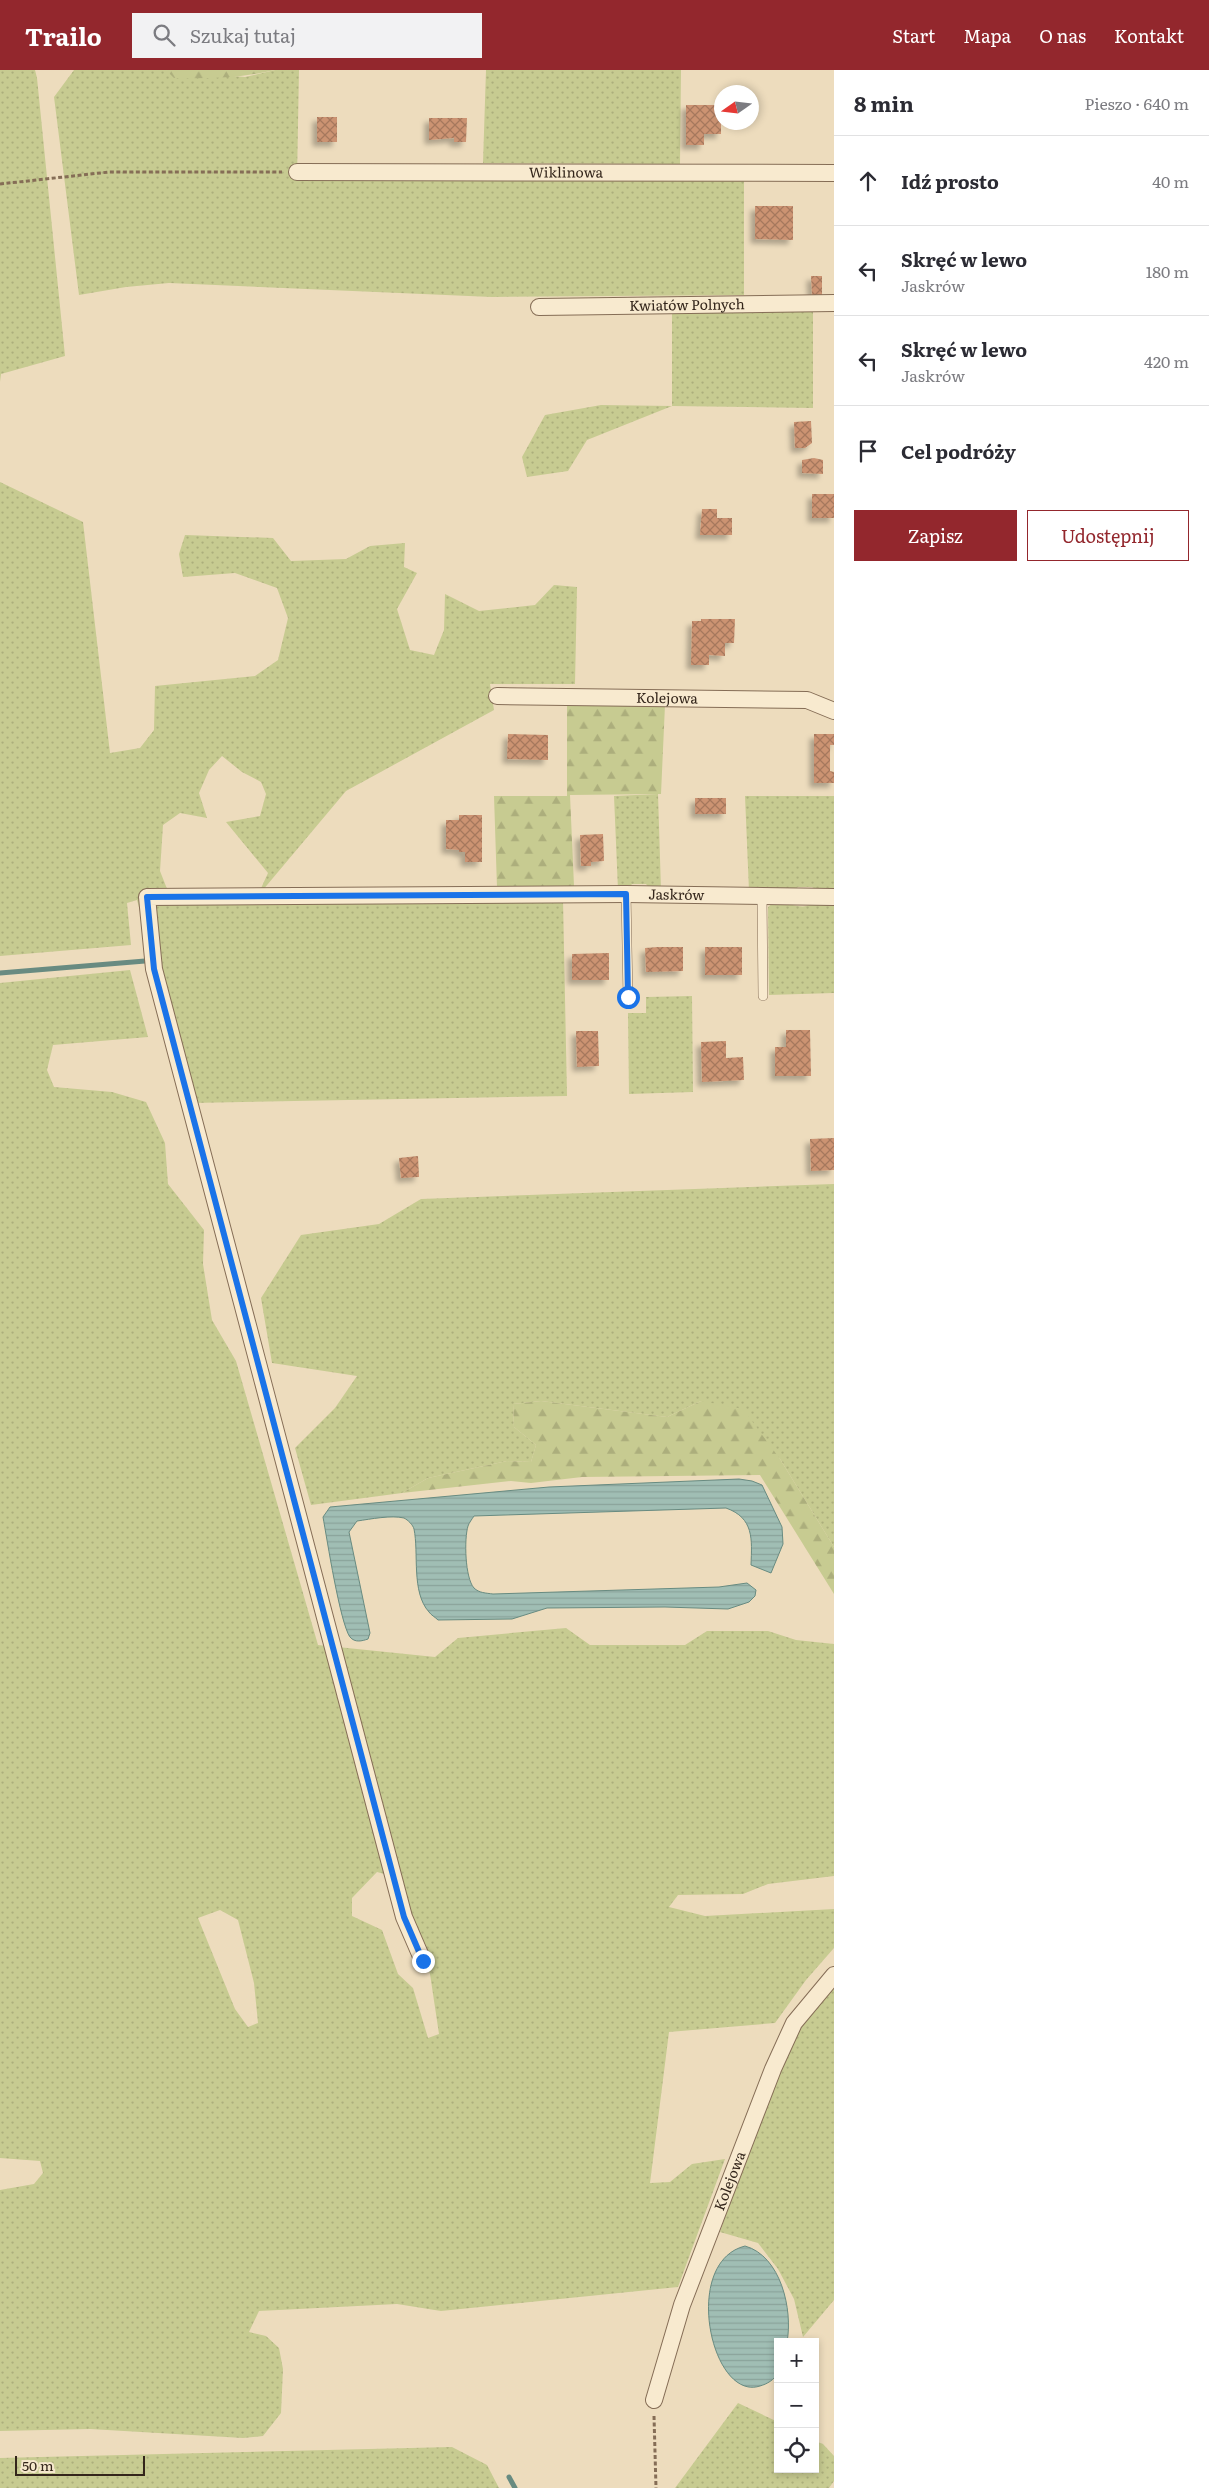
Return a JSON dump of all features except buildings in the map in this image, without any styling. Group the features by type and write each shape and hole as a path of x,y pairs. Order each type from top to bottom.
{"street":[{"name":"Wiklinowa","path":"297,172 834,174"},
{"name":"Kwiatów Polnych","path":"539,307 834,303"},
{"name":"Kolejowa","path":"497,696 807,700 834,711"},
{"name":"Jaskrów","path":"423,1961 404,1917 154,969 147,897 626,894 834,897"},
{"name":"Kolejowa","path":"654,2400 682,2305 773,2068 794,2023 834,1975"}],"lane":[{"path":"626,894 628,997"},
{"path":"762,896 763,996"}],"path":[{"path":"0,184 109,172 297,172"},
{"path":"654,2400 656,2488"}],"green space":[{"path":"0,70 35,70 37,78 65,356 1,374 0,382"},
{"path":"74,70 166,70 245,77 275,70 299,70 297,179 744,180 744,295 492,297 169,283 126,287 79,295 54,97"},
{"path":"166,70 275,70 225,77 174,78"},
{"path":"486,70 681,70 680,164 483,163"},
{"path":"672,310 813,311 813,408 672,406"},
{"path":"601,405 672,406 587,440 568,471 527,477 522,457 545,415"},
{"path":"0,482 83,522 110,753 140,748 154,730 155,686 255,676 278,660 288,618 277,588 235,573 183,577 179,554 185,535 273,538 291,561 346,559 370,546 405,543 404,567 417,573 397,609 410,650 434,655 444,630 445,594 479,611 535,605 554,585 577,587 575,684 490,684 494,710 346,791 257,897 563,899 567,1096 191,1103 137,900 127,903 131,945 0,956","holes":["222,756 242,772 261,782 266,794 260,816 226,822 268,873 257,897 171,899 160,871 163,825 180,813 207,818 199,793 209,770"]},
{"path":"567,703 665,705 661,794 570,795 574,886 497,888 494,796 567,796"},
{"path":"658,794 661,890 651,890 646,884 632,884 627,890 618,890 614,796"},
{"path":"745,796 834,796 834,890 798,887 790,891 749,891"},
{"path":"774,902 803,906 834,902 834,993 769,995 768,907"},
{"path":"130,970 148,1037 53,1045 47,1070 54,1087 112,1092 146,1102 165,1143 168,1184 204,1230 203,1264 212,1320 236,1361 318,1645 435,1657 458,1638 566,1628 590,1645 685,1645 707,1631 768,1631 796,1640 834,1644 834,1876 768,1884 743,1894 678,1895 669,1907 705,1916 834,1909 834,1948 806,1980 775,2023 669,2032 650,2183 670,2182 692,2164 725,2159 678,2287 441,2311 397,2304 259,2311 249,2332 266,2336 279,2348 283,2369 281,2413 263,2436 243,2438 90,2429 0,2431 0,2190 34,2184 43,2173 40,2161 0,2158 0,983","holes":["377,1872 395,1877 430,1974 439,2034 428,2038 413,1988 398,1974 382,1930 352,1916 352,1898","220,1910 238,1920 254,1983 258,2023 248,2027 235,2009 198,1918"]},
{"path":"692,996 693,1092 629,1094 628,1013 646,1013 646,997"},
{"path":"834,1184 834,1547 780,1459 701,1401 667,1417 541,1401 513,1404 514,1427 536,1445 531,1462 507,1461 428,1478 402,1493 311,1505 295,1448 335,1408 357,1376 272,1363 261,1298 301,1235 379,1224 421,1199"},
{"path":"541,1401 667,1417 701,1401 743,1409 780,1459 834,1547 834,1594 760,1475 582,1477 531,1483 511,1481 402,1493 428,1478 507,1461 531,1462 536,1445 514,1427 513,1404"},
{"path":"834,1979 834,2300 803,2337 794,2299 778,2269 758,2243 720,2232 778,2061"},
{"path":"738,2403 774,2420 774,2473 819,2473 819,2442 823,2444 834,2456 834,2481 829,2488 675,2488"},
{"path":"452,2447 487,2465 499,2488 0,2488 0,2458"}],"water":[{"path":"739,1479 762,1485 782,1527 783,1544 771,1573 751,1565 751,1538 749,1530 742,1517 726,1508 474,1516 468,1525 466,1558 471,1583 476,1590 485,1593 719,1587 747,1583 756,1590 755,1596 749,1602 728,1609 665,1607 547,1608 512,1619 438,1620 423,1604 420,1594 413,1527 404,1518 387,1517 357,1521 349,1532 370,1633 368,1639 356,1641 350,1637 346,1629 338,1599 323,1517 330,1507 549,1487"},
{"path":"745,2246 757,2252 768,2261 776,2272 786,2300 787,2338 774,2338 774,2378 760,2386 743,2385 728,2373 717,2353 710,2328 709,2302 713,2277 725,2257"}],"waterway":[{"path":"0,973 145,961"},
{"path":"509,2477 515,2488"}],"route":[{"path":"423,1961 404,1917 154,969 147,897 626,894 628,997"}]}
